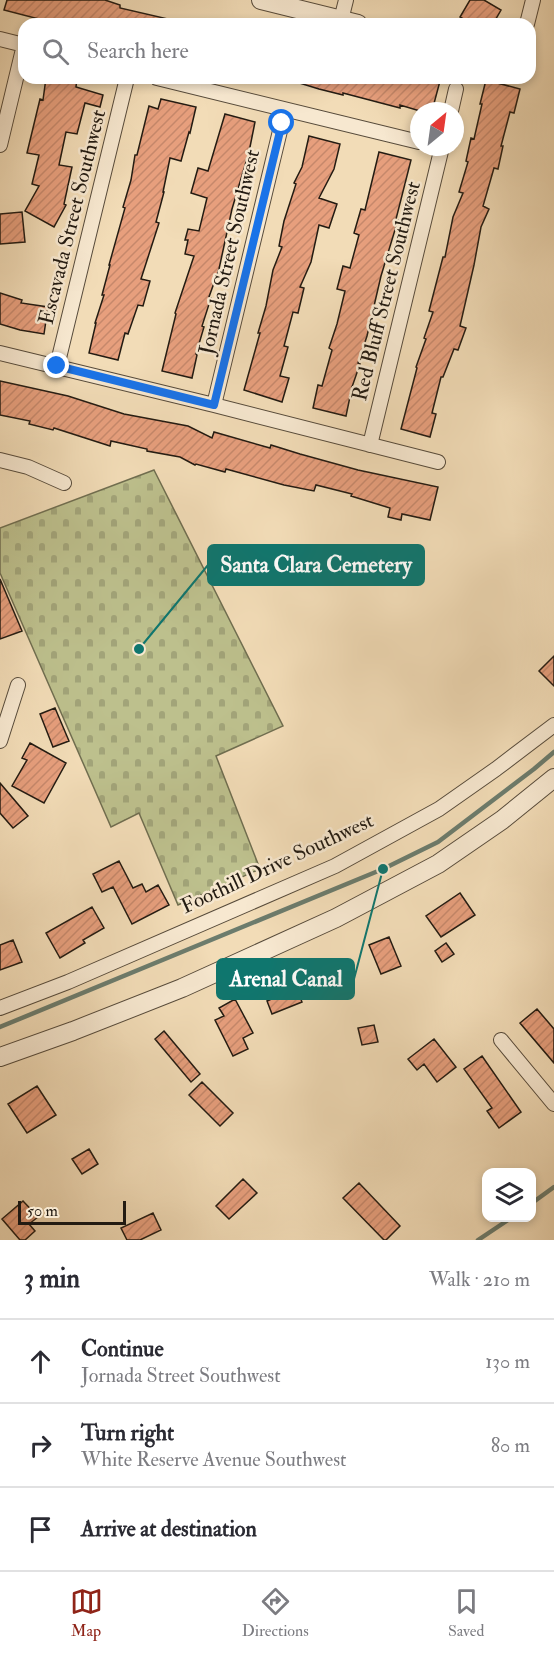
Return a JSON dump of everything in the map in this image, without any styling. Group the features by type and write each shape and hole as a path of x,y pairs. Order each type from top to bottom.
{"street":[{"path":"261,0 334,18"},
{"path":"346,0 349,18"},
{"path":"528,18 533,0"},
{"path":"0,39 18,44"},
{"path":"0,145 18,70"},
{"name":"Escavada Street Southwest","path":"57,366 126,84"},
{"path":"181,84 410,140"},
{"path":"453,102 456,88"},
{"name":"Jornada Street Southwest","path":"214,405 285,110"},
{"name":"Red Bluff Street Southwest","path":"370,445 439,156"},
{"path":"0,353 438,462"},
{"path":"0,460 28,468 64,483"},
{"path":"0,741 18,685"},
{"name":"Foothill Drive Southwest","path":"0,1008 68,982 335,866 439,809 554,725"},
{"path":"0,1057 182,988 336,918 438,864 502,820 554,778"},
{"path":"501,1040 554,1104"}],"green space":[{"path":"154,470 283,726 216,756 260,869 178,905 139,813 111,827 0,573 0,528"}],"building":[{"path":"7,0 105,0 120,5 120,8 164,18 35,18 4,10"},
{"path":"470,0 484,0 501,10 496,18 460,17"},
{"path":"45,84 76,84 76,87 103,95 100,107 85,103 77,134 66,132 59,165 72,167 64,204 66,205 54,227 25,211 39,186 32,184 39,155 27,153 40,99 43,100"},
{"path":"303,84 439,84 434,102 410,102 410,108 400,105 400,108 343,93 343,95"},
{"path":"485,84 501,84 520,89 514,113 510,112 501,146 503,146 498,169 494,168 483,206 489,209 481,227 460,326 466,328 458,350 454,349 443,377 441,377 432,413 436,414 430,437 401,429 416,367 433,312 429,311 443,257 445,257 453,217 463,193 459,192 468,162 466,161 471,138 474,139 482,104 480,104"},
{"path":"161,99 196,107 181,161 170,158 156,222 159,223 141,279 150,281 143,306 138,305 128,334 125,333 118,360 89,353 125,208 123,207 135,155 137,155 149,106 158,109"},
{"path":"225,114 255,122 219,269 209,297 211,298 202,326 204,327 192,378 162,371 175,313 194,256 185,254 188,240 185,240 188,229 199,231 207,198 191,193 198,168 208,171"},
{"path":"309,136 340,144 334,169 319,198 337,204 329,228 319,225 311,262 300,287 304,288 298,313 293,312 284,346 288,347 280,376 289,378 282,402 244,390 260,333 258,333 273,270 282,247 279,246 284,221 296,184 294,183 302,167"},
{"path":"379,152 411,160 396,219 398,220 381,276 346,416 313,408 318,385 322,386 332,350 329,348 345,291 337,289 343,266 350,268 359,235 354,233 361,209 365,210"},
{"path":"22,212 25,242 0,244 0,214"},
{"path":"0,293 22,300 21,303 48,307 44,334 0,324"},
{"path":"0,381 68,396 124,414 188,426 212,438 214,432 270,448 271,445 358,470 438,487 430,520 402,514 401,520 388,517 390,508 351,496 352,494 316,485 314,491 226,469 225,472 195,465 180,457 111,441 110,446 54,428 53,430 29,424 30,421 0,415"},
{"path":"0,579 22,631 0,639"},
{"path":"554,656 554,686 539,671"},
{"path":"55,708 69,741 53,747 40,714"},
{"path":"30,743 66,763 44,803 12,786 27,760 22,758"},
{"path":"0,783 28,816 13,828 0,813"},
{"path":"119,861 133,888 142,884 146,892 158,885 169,905 132,924 113,887 102,892 93,874"},
{"path":"460,893 475,915 441,937 426,916"},
{"path":"92,907 104,928 83,940 85,943 60,958 46,933"},
{"path":"389,937 401,966 381,974 369,945"},
{"path":"13,940 22,962 0,970 0,945"},
{"path":"446,943 454,954 442,962 435,951"},
{"path":"289,968 302,1002 272,1014 267,1001 276,997 268,976"},
{"path":"235,999 253,1033 243,1038 248,1049 233,1056 215,1020 224,1016 219,1008"},
{"path":"537,1009 554,1029 554,1063 520,1023"},
{"path":"374,1025 378,1042 362,1045 358,1028"},
{"path":"164,1031 200,1074 191,1082 155,1039"},
{"path":"434,1039 456,1067 437,1082 424,1064 417,1070 408,1059"},
{"path":"482,1056 521,1112 499,1128 487,1111 492,1108 464,1069"},
{"path":"202,1082 233,1113 220,1126 189,1095"},
{"path":"37,1086 56,1115 27,1133 8,1104"},
{"path":"89,1149 98,1164 82,1174 72,1159"},
{"path":"243,1179 257,1193 229,1219 216,1206"},
{"path":"359,1183 400,1226 386,1240 343,1198"},
{"path":"23,1201 38,1217 29,1224 35,1231 25,1240 20,1240 2,1219"},
{"path":"153,1213 161,1230 140,1240 127,1240 121,1228"}],"waterway":[{"path":"0,1027 383,869 438,842 554,752"},
{"path":"536,1200 554,1187"},
{"path":"478,1240 505,1222"}],"place":[{"name":"Santa Clara Cemetery","path":"139,649"},
{"name":"Arenal Canal","path":"383,869"}],"route":[{"path":"57,366 214,405 282,123"}]}
